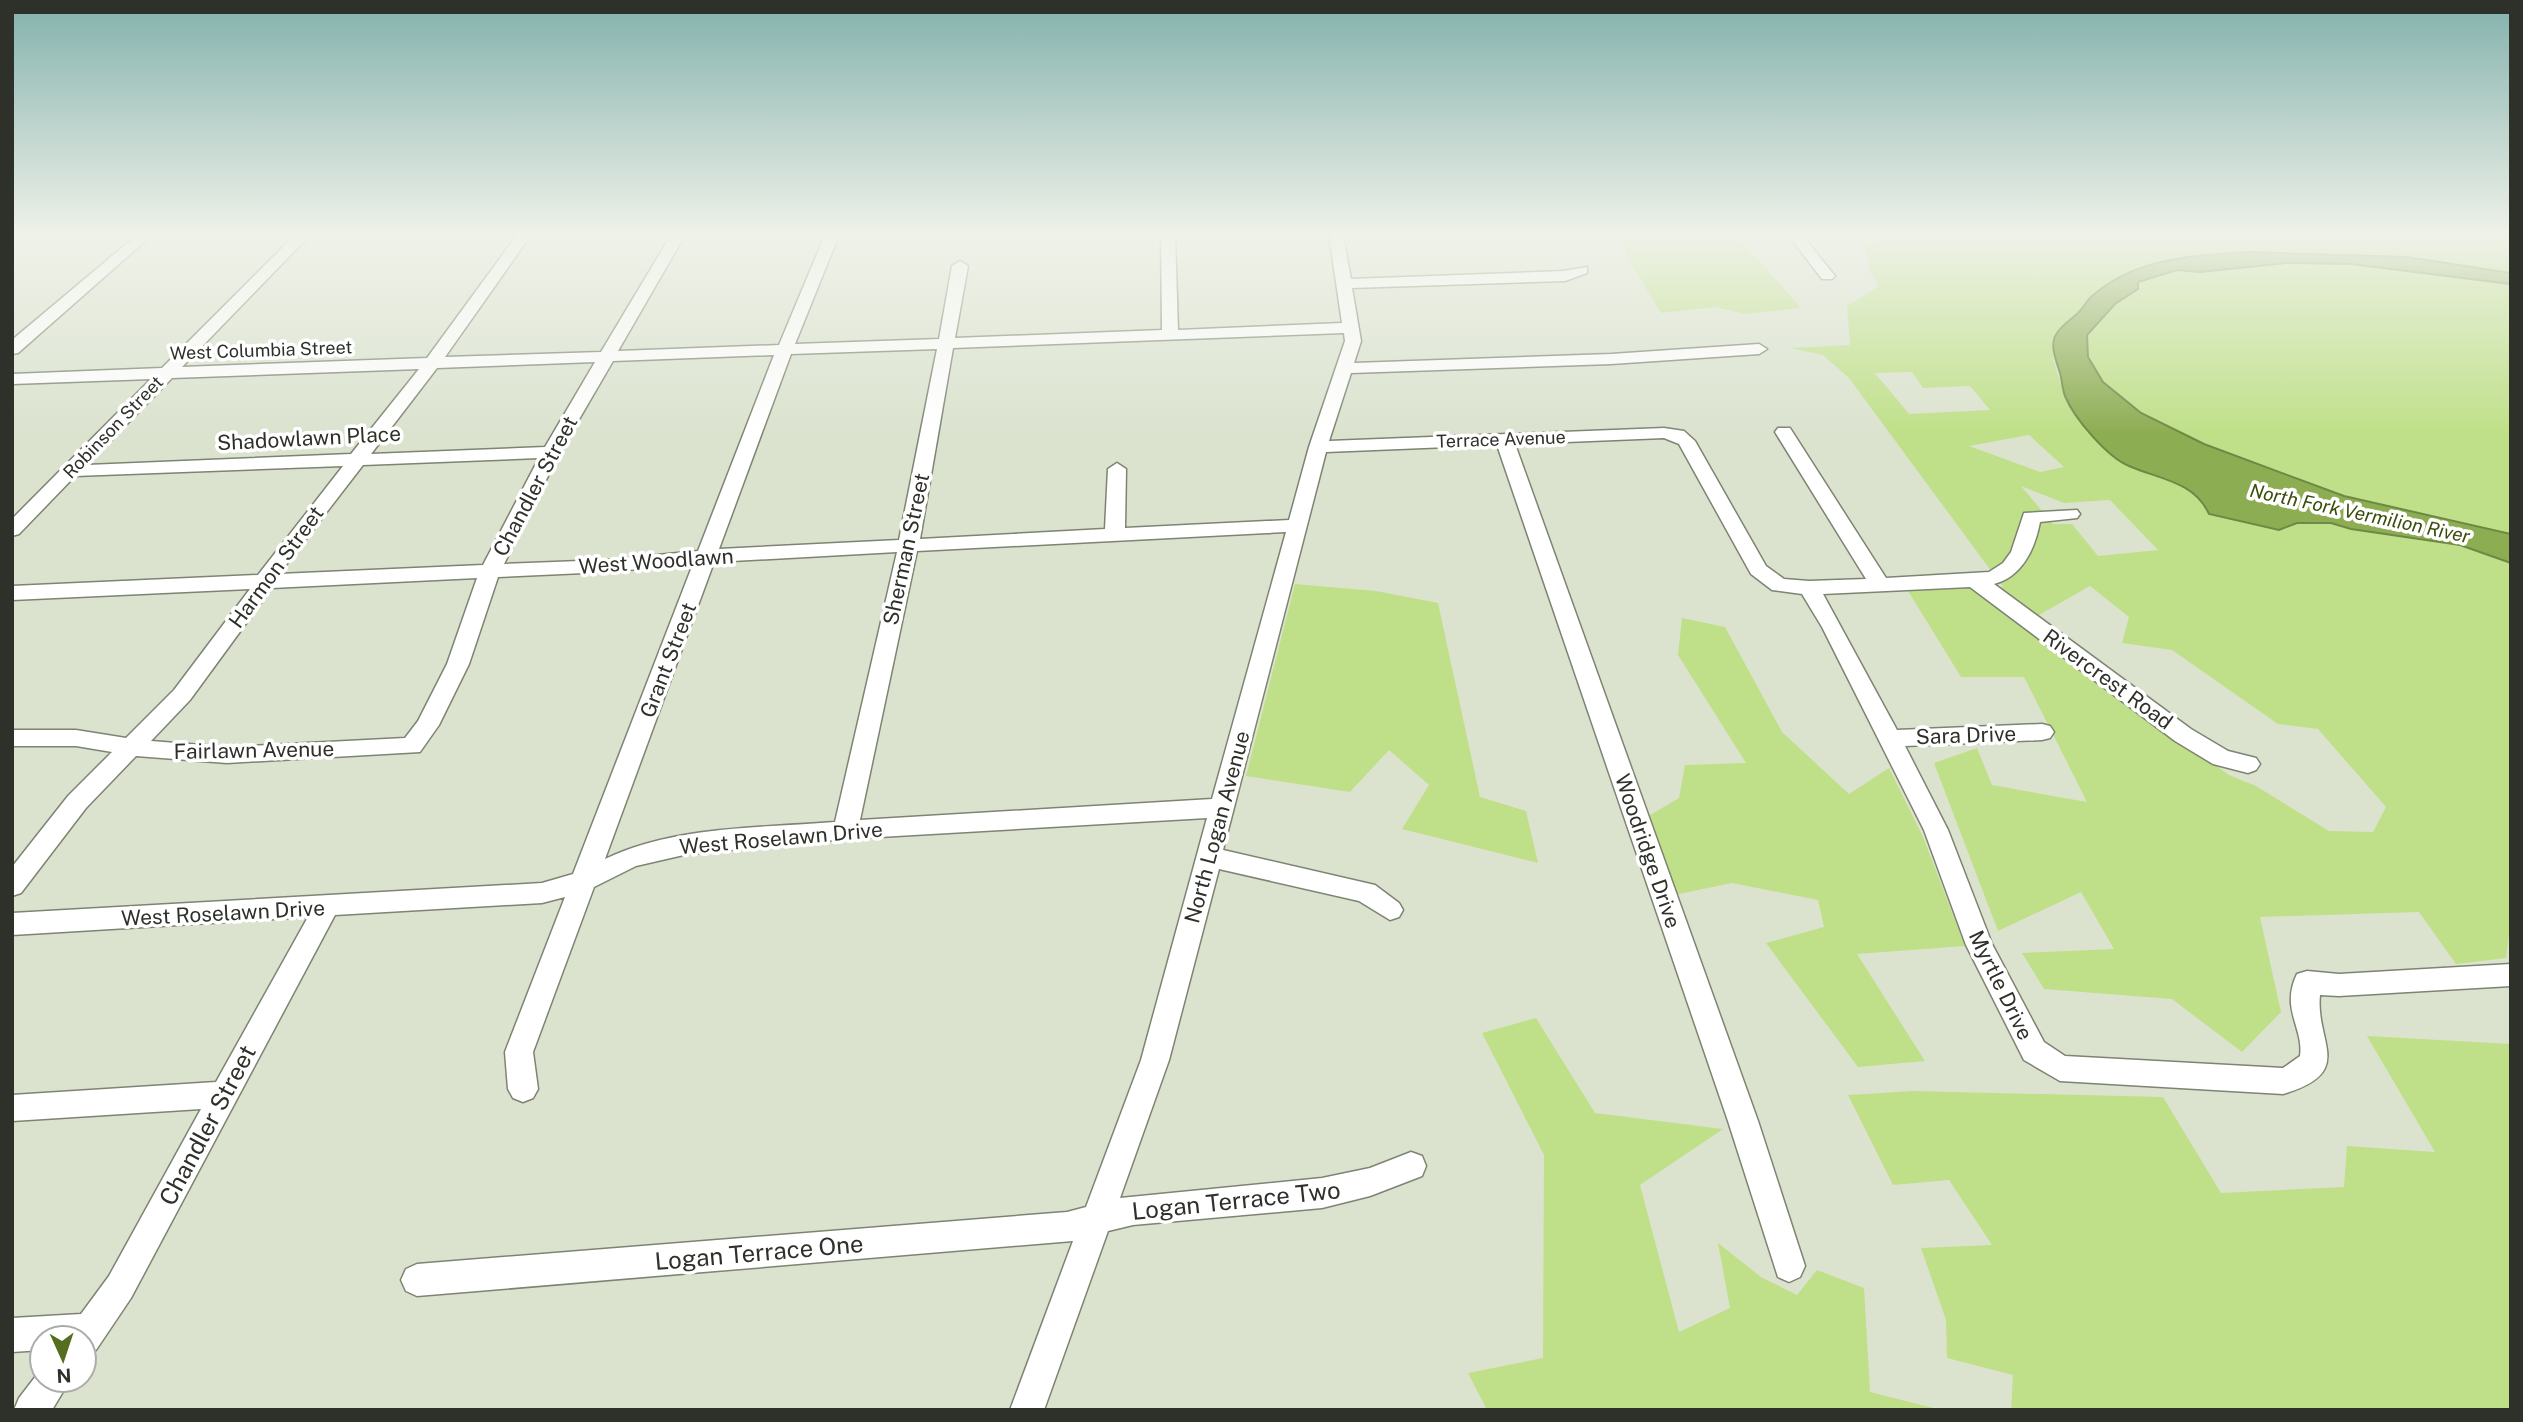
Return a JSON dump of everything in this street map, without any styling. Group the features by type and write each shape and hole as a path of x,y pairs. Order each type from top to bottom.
{"street":[{"path":"12,349 68,301"},
{"name":"Robinson Street","path":"12,530 237,301"},
{"name":"Harmon Street","path":"12,886 77,802 182,695 476,301"},
{"name":"Chandler Street","path":"412,746 428,725 458,664 490,572 551,452 640,301"},
{"name":"Grant Street","path":"523,1089 519,1052 581,882 805,301"},
{"name":"Sherman Street","path":"845,830 934,419 953,301"},
{"path":"1169,301 1170,334"},
{"name":"North Logan Avenue","path":"1027,1410 1156,1060 1318,447 1353,341 1347,301"},
{"name":"West Columbia Street","path":"12,379 1352,328"},
{"path":"1345,368 1611,359 1759,349"},
{"path":"1784,432 1880,584"},
{"name":"Terrace Avenue","path":"1318,447 1664,433 1682,438 1690,446 1758,569 1779,585 1809,588"},
{"name":"Woodridge Drive","path":"1504,438 1743,1121 1788,1266"},
{"name":"Shadowlawn Place","path":"69,471 551,452"},
{"path":"1115,535 1117,469"},
{"path":"1809,588 1996,578 2008,569 2029,536 2031,517 2070,514"},
{"name":"West Woodlawn","path":"12,593 490,572 708,556 1299,525"},
{"name":"Rivercrest Road","path":"1974,580 2183,735 2221,758 2248,764"},
{"name":"Myrtle Drive","path":"1809,588 1833,627 1936,830 1979,945 2034,1051 2060,1068 2283,1081 2297,1078 2309,1067 2314,1057 2315,1045 2305,1018 2307,982 2339,985 2511,975"},
{"name":"Sara Drive","path":"1890,738 2042,732"},
{"name":"Fairlawn Avenue","path":"12,738 76,738 190,754 227,755 412,746"},
{"name":"West Roselawn Drive","path":"12,925 542,893 581,882 630,858 688,844 845,830 1222,808"},
{"path":"1209,857 1366,892 1390,910"},
{"name":"Chandler Street","path":"94,1324 120,1287 326,908"},
{"path":"12,1108 223,1095"},
{"name":"Logan Terrace Two","path":"1100,1218 1133,1210 1322,1193 1370,1182 1411,1166"},
{"name":"Logan Terrace One","path":"417,1279 1067,1227 1100,1218"},
{"path":"31,1410 43,1394"}],"shaded area":[{"path":"1654,301 1795,301 1801,308 1745,314 1715,307 1661,313"},
{"path":"1854,301 2090,301 2059,328 2053,358 2065,397 2128,466 2185,488 2205,505 2279,530 2297,523 2331,523 2351,529 2461,545 2511,563 2511,919 2506,958 2456,964 2419,912 2260,917 2281,1012 2242,1052 2172,999 2044,989 2022,953 2114,949 2081,892 1998,931 1934,763 1977,748 1992,785 2087,802 2024,677 1961,677 1908,591 2003,587 1849,378 1823,355 1790,348 1850,345 1847,306","holes":["1912,372 1923,388 1970,386 1990,410 1909,414 1875,373","2029,435 2064,467 2040,472 1969,446","2021,486 2064,503 2110,500 2158,550 2098,556 2072,524 2053,524","2090,586 2129,617 2122,643 2172,650 2278,724 2318,729 2386,807 2373,832 2329,831 2256,786 2229,775 2023,624"]},
{"path":"2119,301 2511,301 2511,534 2344,496 2204,444 2141,413 2103,382 2088,357 2087,335"},
{"path":"1295,584 1376,591 1438,603 1480,797 1526,811 1538,863 1402,829 1429,785 1389,750 1350,792 1246,776"},
{"path":"1682,618 1725,627 1782,732 1849,794 1889,768 1923,837 1965,946 1857,954 1925,1061 1858,1067 1766,943 1824,927 1818,900 1732,883 1674,895 1647,817 1679,798 1685,765 1746,763 1678,655"},
{"path":"1536,1018 1595,1113 1723,1129 1640,1185 1679,1332 1730,1308 1718,1243 1761,1277 1797,1295 1817,1270 1864,1288 1870,1392 1941,1410 1487,1410 1468,1373 1543,1358 1544,1155 1482,1033"},
{"path":"2367,1036 2511,1044 2511,1410 2011,1410 2013,1375 1947,1358 1946,1320 1921,1248 1992,1245 1949,1180 1893,1185 1848,1095 1912,1091 2163,1097 2221,1193 2344,1187 2347,1146 2435,1152"}],"water":[{"name":"North Fork Vermilion River","path":"2087,301 2119,301 2087,335 2088,357 2103,382 2141,413 2204,444 2344,496 2511,534 2511,563 2460,545 2351,529 2331,523 2297,523 2279,530 2209,514 2194,494 2185,488 2129,466 2111,454 2092,436 2069,405 2053,343 2058,332"}]}
